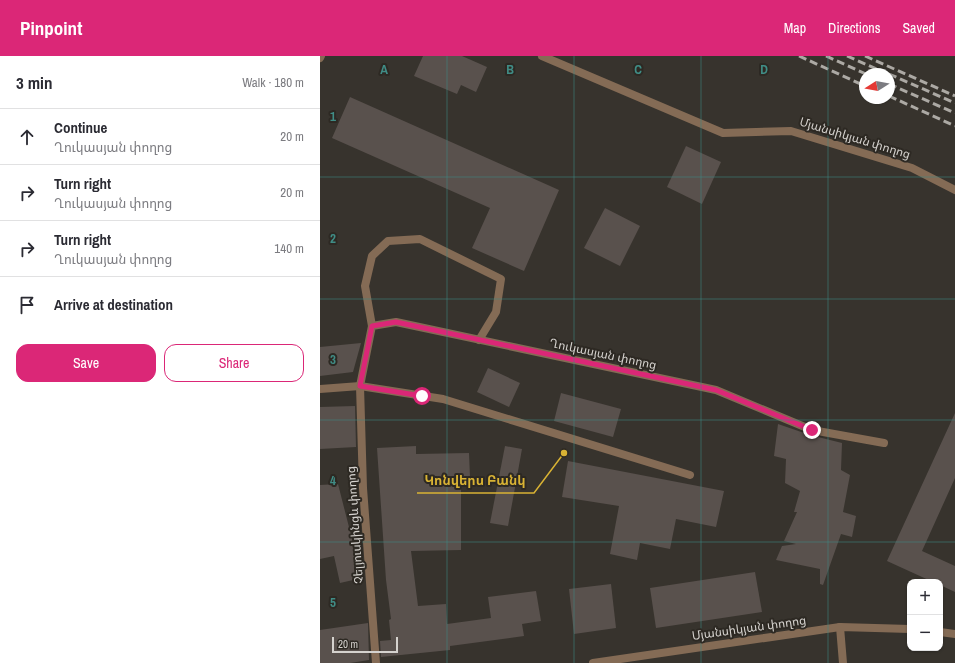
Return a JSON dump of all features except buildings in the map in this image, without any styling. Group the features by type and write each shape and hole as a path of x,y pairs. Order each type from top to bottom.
{"street":[{"name":"Մյանսիկյան փողոց","path":"542,56 723,133 791,131 912,168 955,190"},
{"path":"360,386 372,326 365,286 372,256 388,241 420,239 501,279 496,312 480,340"},
{"name":"Ղուկասյան փողոց","path":"372,326 396,322 716,390 812,430 884,443"},
{"path":"320,390 360,386 443,400 690,475"},
{"name":"Չելյուսկինցև փողոց","path":"360,386 363,488 376,663"},
{"name":"Մյանսիկյան փողոց","path":"593,663 840,627 907,630"},
{"path":"840,627 843,663"},
{"path":"943,632 955,634"}],"railway":[{"path":"799,56 859,83"},
{"path":"826,56 859,71"},
{"path":"847,56 874,68"},
{"path":"865,56 955,96"},
{"path":"895,77 955,103"},
{"path":"895,87 955,113"},
{"path":"895,99 955,126"}],"place":[{"name":"Կոնվերս Բանկ","path":"564,453"}],"route":[{"path":"422,396 360,386 372,326 396,322 716,390 812,430"}]}
